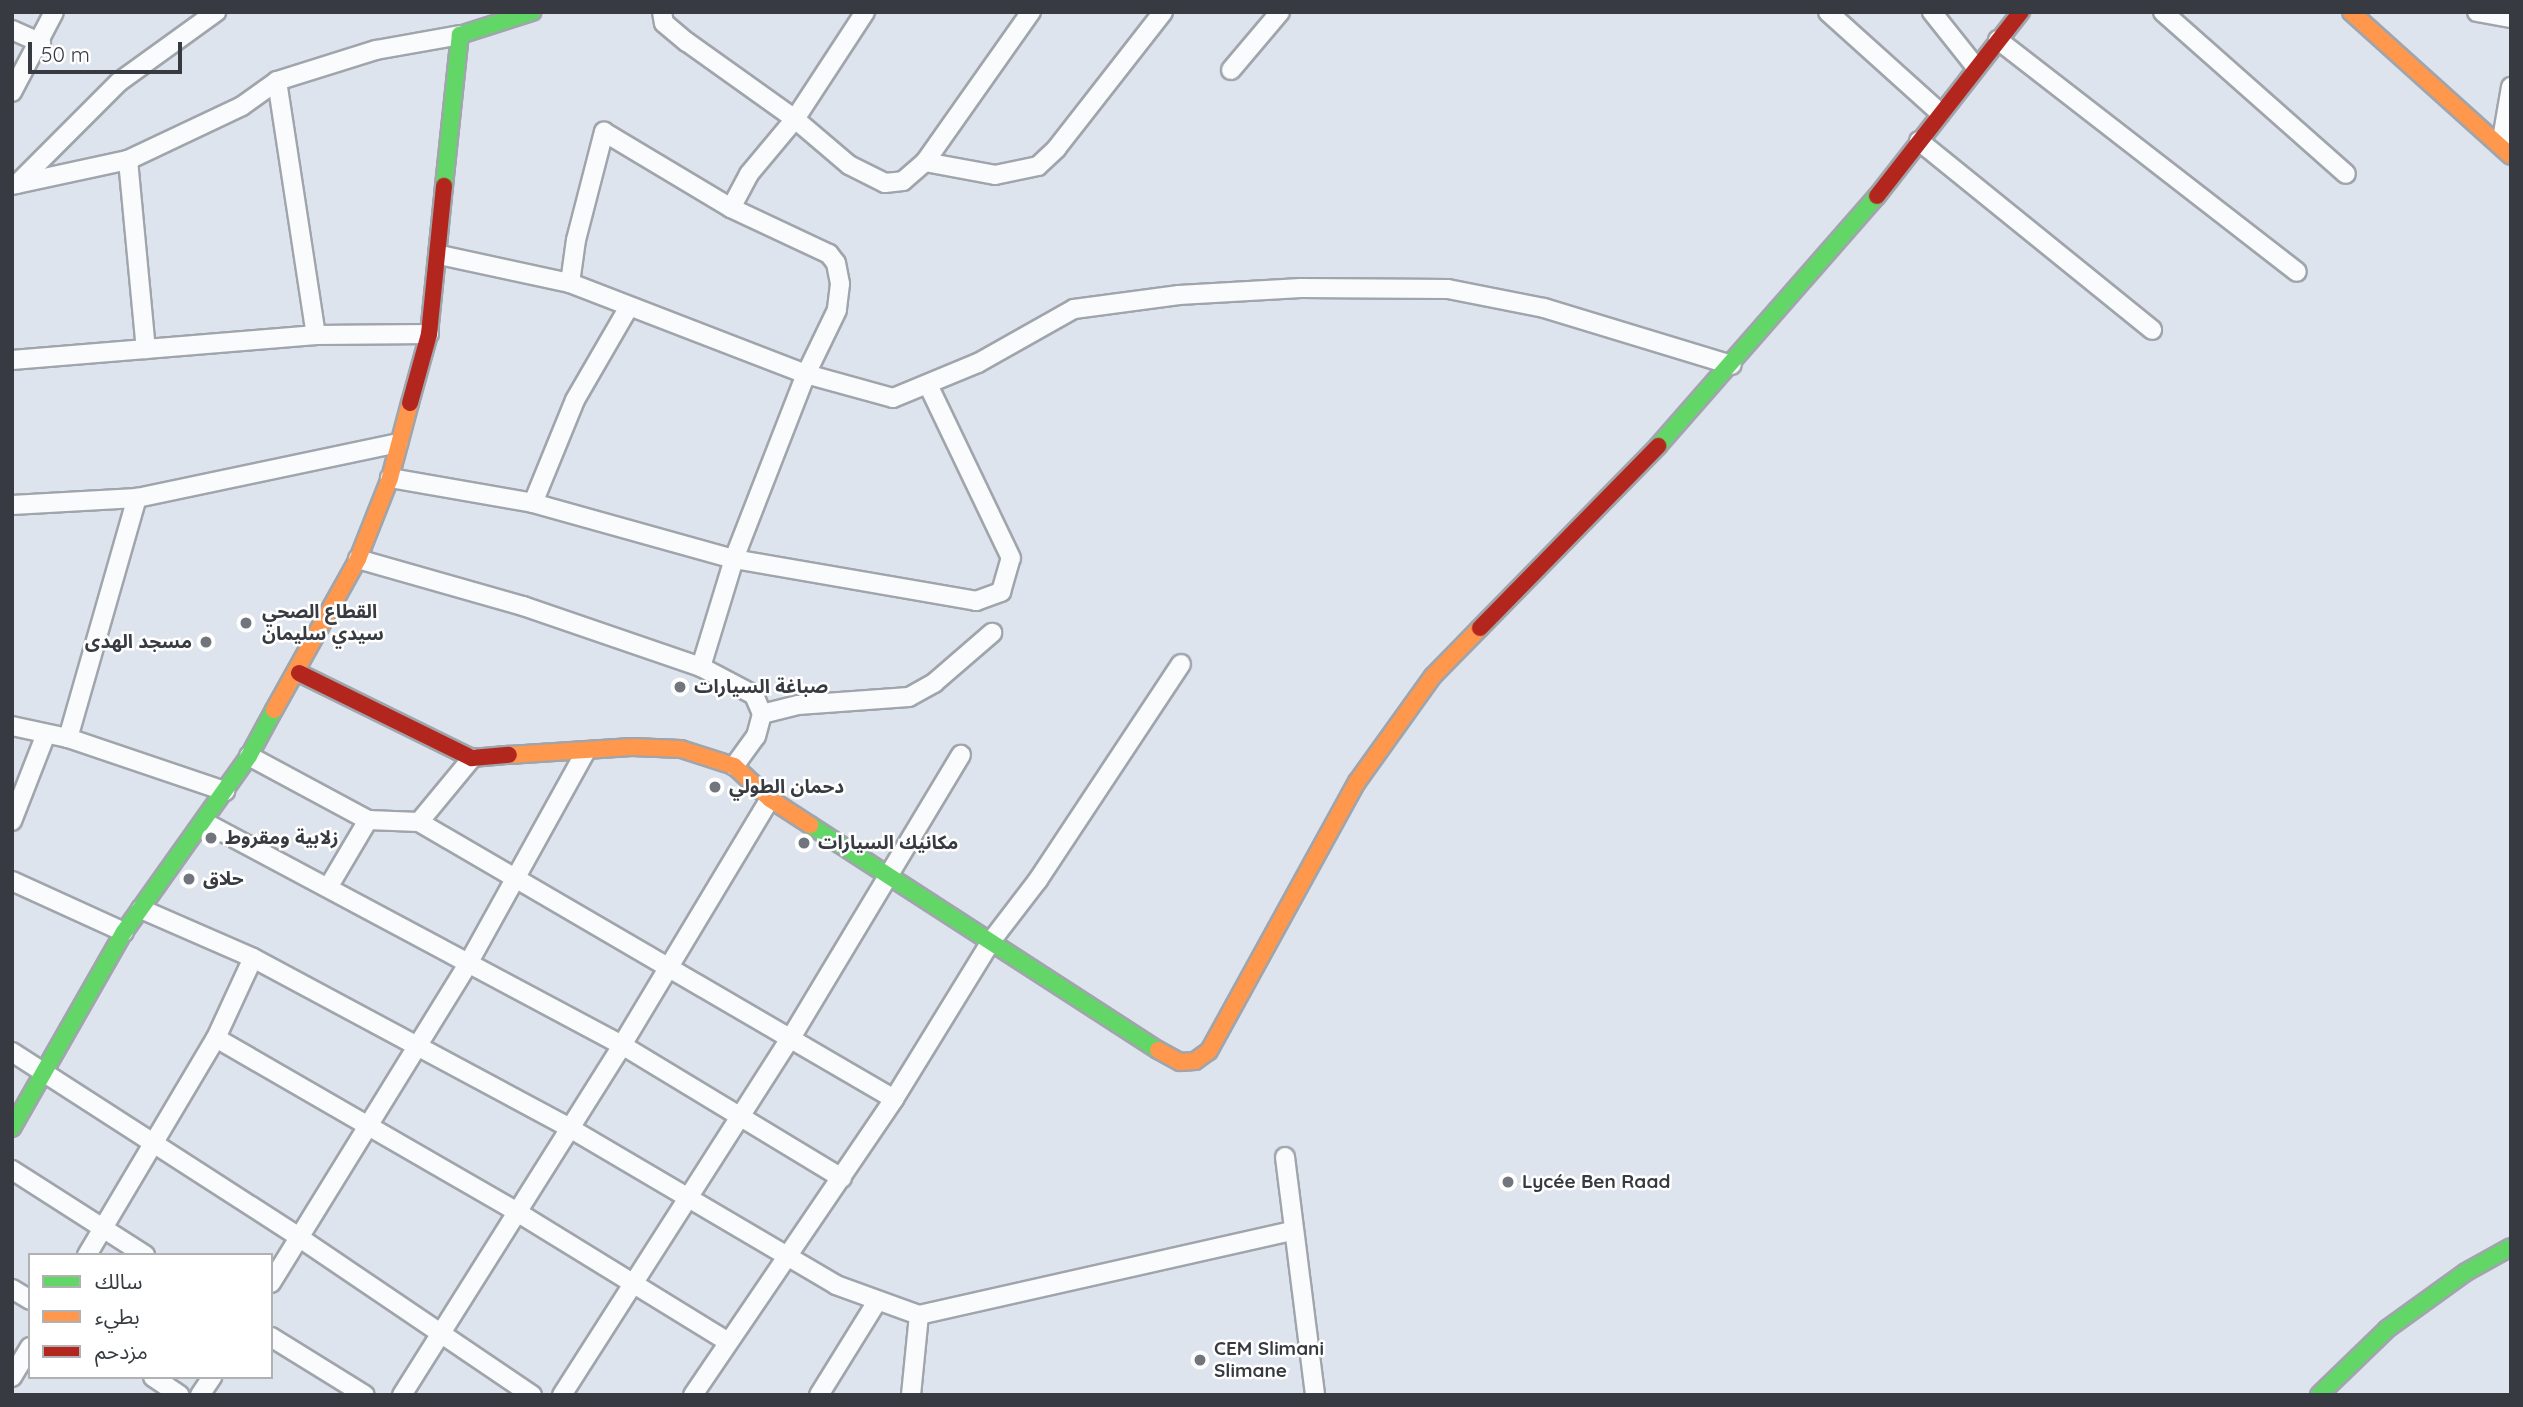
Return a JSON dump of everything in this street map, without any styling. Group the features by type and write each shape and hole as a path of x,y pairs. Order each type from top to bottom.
{"street":[{"path":"12,92 41,43 54,12"},
{"path":"15,184 119,82 216,12"},
{"path":"15,184 128,160 242,106 277,81 376,50 460,35 499,17 532,12"},
{"path":"662,12 664,23 687,43 795,119 849,165 885,183 904,181 925,162 1031,12"},
{"path":"731,208 749,174 795,119 865,12"},
{"path":"925,162 995,175 1038,166 1056,149 1163,12"},
{"path":"1231,70 1280,12"},
{"path":"1828,12 1940,113"},
{"path":"1932,12 1975,66"},
{"path":"299,673 472,758 632,747 681,750 734,766 770,799 992,940 1167,1056 1188,1062 1209,1051 1357,782 1433,676 1687,417 1862,216 1975,66 2021,12"},
{"path":"2163,12 2346,174"},
{"path":"2351,12 2506,150"},
{"path":"2477,12 2511,18"},
{"path":"12,30 41,43"},
{"path":"12,1128 124,932 249,757 299,673 358,559 390,478 429,334 440,255 460,35"},
{"path":"1998,40 2297,272"},
{"path":"277,81 316,335"},
{"path":"2506,150 2511,87"},
{"path":"570,284 576,240 604,132 731,208 829,254 836,263 840,284 837,310 806,374 734,559 701,667"},
{"path":"1919,141 2152,330"},
{"path":"128,160 146,349"},
{"path":"440,255 570,284 806,374 893,398 978,363 1074,309 1180,295 1367,286 1448,289 1544,308 1732,365"},
{"path":"533,503 575,400 629,307"},
{"path":"12,360 316,335 429,334"},
{"path":"390,478 533,503 734,559 976,601 1001,592 1011,558 928,385"},
{"path":"12,505 137,498 398,443"},
{"path":"68,738 137,498"},
{"path":"358,559 523,606 701,667 754,695 762,714 755,736 734,766"},
{"path":"762,714 798,705 909,697 934,684 992,633"},
{"path":"693,1395 894,1099 992,940 1038,880 1181,664"},
{"path":"12,726 68,738 225,791"},
{"path":"12,821 46,734"},
{"path":"273,1279 297,1236 368,1129 415,1046 517,881 585,752"},
{"path":"562,1395 792,1036 961,755"},
{"path":"249,757 368,820 419,822 517,881 792,1036 894,1099"},
{"path":"419,822 472,758"},
{"path":"402,1395 437,1335 622,1045 770,799"},
{"path":"329,886 368,820"},
{"path":"204,822 329,886 622,1045 842,1178"},
{"path":"12,881 124,932"},
{"path":"141,909 253,958 568,1127 785,1257 876,1303 919,1315 1293,1231"},
{"path":"88,1253 151,1140 216,1038 253,958"},
{"path":"216,1038 368,1129 517,1212 727,1342"},
{"path":"12,1052 46,1071 297,1236 437,1335 532,1395"},
{"path":"1285,1157 1315,1395"},
{"path":"12,1170 142,1253"},
{"path":"2319,1395 2387,1329 2466,1272 2511,1247"},
{"path":"12,1289 28,1299"},
{"path":"819,1395 876,1303"},
{"path":"911,1395 919,1315"},
{"path":"273,1339 365,1395"},
{"path":"12,1377 28,1350"},
{"path":"156,1379 180,1395"},
{"path":"200,1395 211,1379"}],"traffic: fast":[{"path":"444,186 460,35 532,12"},
{"path":"1658,446 1877,196"},
{"path":"12,1128 124,932 249,756 274,710"},
{"path":"810,825 1158,1050"},
{"path":"2319,1395 2387,1329 2466,1272 2511,1247"}],"traffic: slow":[{"path":"2351,12 2511,156"},
{"path":"274,710 358,559 390,478 410,403"},
{"path":"1158,1050 1180,1062 1195,1061 1209,1051 1357,782 1433,676 1480,628"},
{"path":"509,755 632,747 681,749 734,766 770,799 810,825"}],"traffic: jam":[{"path":"1877,196 2021,12"},
{"path":"410,403 429,334 444,186"},
{"path":"1480,628 1658,446"},
{"path":"299,673 472,758 509,755"}],"place":[{"name":"القطاع الصحي سيدي سليمان","path":"246,623"},
{"name":"مسجد الهدى","path":"206,642"},
{"name":"صباغة السيارات","path":"680,687"},
{"name":"دحمان الطولي","path":"715,787"},
{"name":"زلابية ومقروط","path":"211,838"},
{"name":"مكانيك السيارات","path":"804,843"},
{"name":"حلاق","path":"189,879"},
{"name":"Lycée Ben Raad","path":"1508,1182"},
{"name":"CEM Slimani Slimane","path":"1200,1360"}]}
